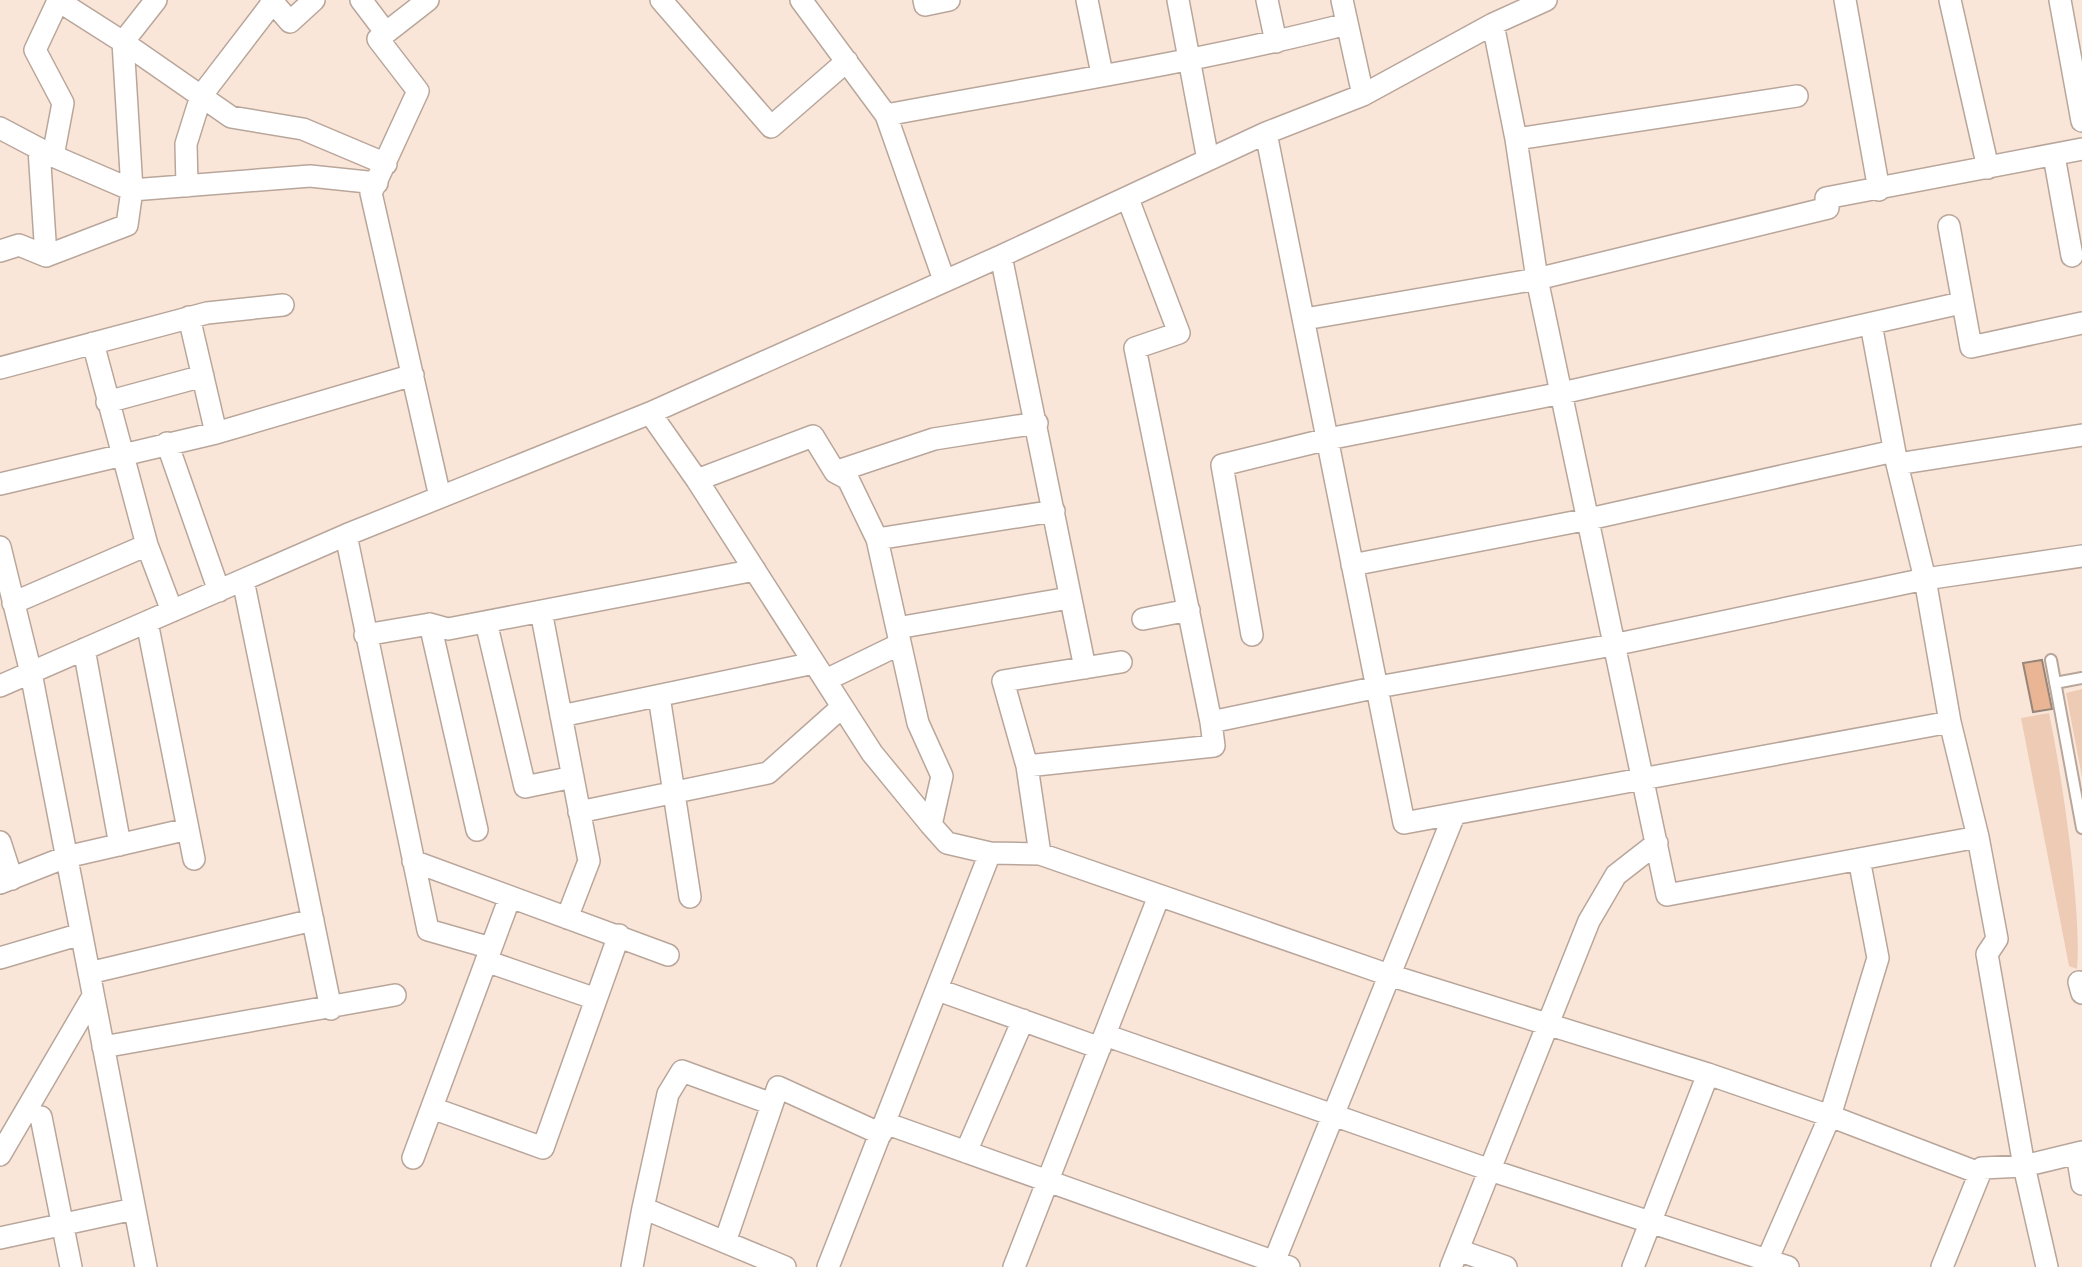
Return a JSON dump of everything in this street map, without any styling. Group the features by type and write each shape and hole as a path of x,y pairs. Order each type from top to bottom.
{"street":[{"path":"46,256 46,153 63,103 35,50 57,0 231,117 303,129 381,174"},
{"path":"0,250 19,245 46,256 127,225 132,190 123,42 156,0"},
{"path":"187,186 187,144 201,96 272,1 290,22 314,0"},
{"path":"361,0 386,33"},
{"path":"428,0 378,39 418,91 371,192 440,497"},
{"path":"661,0 771,127 847,61"},
{"path":"802,0 887,115 944,280"},
{"path":"924,0 925,5 948,0"},
{"path":"1087,0 1102,74"},
{"path":"1178,0 1208,160"},
{"path":"1267,0 1276,42"},
{"path":"1342,0 1363,94"},
{"path":"0,686 346,534 650,413 1128,199 1266,133 1363,94 1493,24 1544,0"},
{"path":"1846,0 1879,190"},
{"path":"1950,0 1988,168"},
{"path":"2060,0 2082,121"},
{"path":"887,115 1102,74 1189,61 1347,24"},
{"path":"1493,24 1517,139 1536,279 1667,895 1978,837"},
{"path":"1517,139 1797,96"},
{"path":"0,128 46,153 132,190 310,176 381,174"},
{"path":"1266,133 1404,823 1950,722"},
{"path":"1305,319 1536,279 1828,208 1826,198 1879,190 2082,149"},
{"path":"2054,156 2072,256"},
{"path":"1027,766 1214,746 1212,722 1135,348 1179,333 1128,199"},
{"path":"1949,226 1971,346 2082,324"},
{"path":"1001,256 1085,668"},
{"path":"1252,635 1222,465 1328,439 1562,393 1961,303"},
{"path":"0,368 189,317 283,305"},
{"path":"189,317 216,433"},
{"path":"1871,324 1896,458 1925,579 1950,722 1978,837 1997,939 1987,954 2024,1166 2047,1267"},
{"path":"93,343 146,545 172,611"},
{"path":"0,484 216,433 413,375"},
{"path":"107,402 203,376"},
{"path":"650,413 697,480 872,753 947,843 990,853 1040,854 1389,975 1708,1074 1830,1116 1979,1173"},
{"path":"835,472 934,439 1037,423"},
{"path":"697,480 813,436 835,472 848,479 877,539 918,723 942,776 931,825"},
{"path":"1352,565 1896,458 2082,436"},
{"path":"167,443 219,591"},
{"path":"877,539 1054,511"},
{"path":"346,534 428,930 596,999"},
{"path":"13,603 146,545"},
{"path":"0,547 31,673 146,1267"},
{"path":"1212,722 1378,687 1613,645 1925,579 2082,556"},
{"path":"365,635 430,624 448,629 755,570"},
{"path":"243,580 331,1009"},
{"path":"561,716 659,695 820,671 898,636 1069,598"},
{"path":"1143,619 1189,610"},
{"path":"541,611 589,861 568,918"},
{"path":"147,622 194,859"},
{"path":"486,622 525,787 573,777"},
{"path":"430,624 477,830"},
{"path":"84,649 120,845"},
{"path":"1040,854 1027,766 1003,681 1121,662"},
{"path":"659,695 690,897"},
{"path":"579,812 768,773 842,707"},
{"path":"725,1242 778,1087 883,1129 966,1152 1278,1265 1331,1114 1454,815"},
{"path":"0,842 6,881 66,857 188,829"},
{"path":"1506,1267 1455,1258 1589,921 1616,875 1657,843"},
{"path":"828,1267 990,853"},
{"path":"1765,1263 1830,1116 1878,958 1859,859"},
{"path":"413,861 668,955"},
{"path":"1014,1267 1159,895"},
{"path":"413,1158 510,897"},
{"path":"89,973 313,920"},
{"path":"0,958 81,934"},
{"path":"432,1108 543,1148 619,935"},
{"path":"938,990 1023,1020 1102,1041 1331,1114 1765,1263 1788,1267"},
{"path":"103,1047 331,1009 395,995"},
{"path":"0,1155 93,996"},
{"path":"966,1152 1023,1020"},
{"path":"632,1267 668,1094 682,1071 772,1104"},
{"path":"1633,1267 1708,1074"},
{"path":"41,1116 71,1267"},
{"path":"1942,1267 1982,1168 2024,1166 2079,1153 2082,1184"},
{"path":"643,1208 785,1267"},
{"path":"0,1238 134,1209"}],"lane":[{"path":"2051,660 2082,828"},
{"path":"2055,683 2082,678"}],"shaded area":[{"path":"2082,689 2082,777 2066,693"},
{"path":"2049,713 2060,771 2074,879 2077,969 2069,966 2021,718"}],"building":[{"path":"2042,660 2052,709 2033,712 2023,663"}]}
